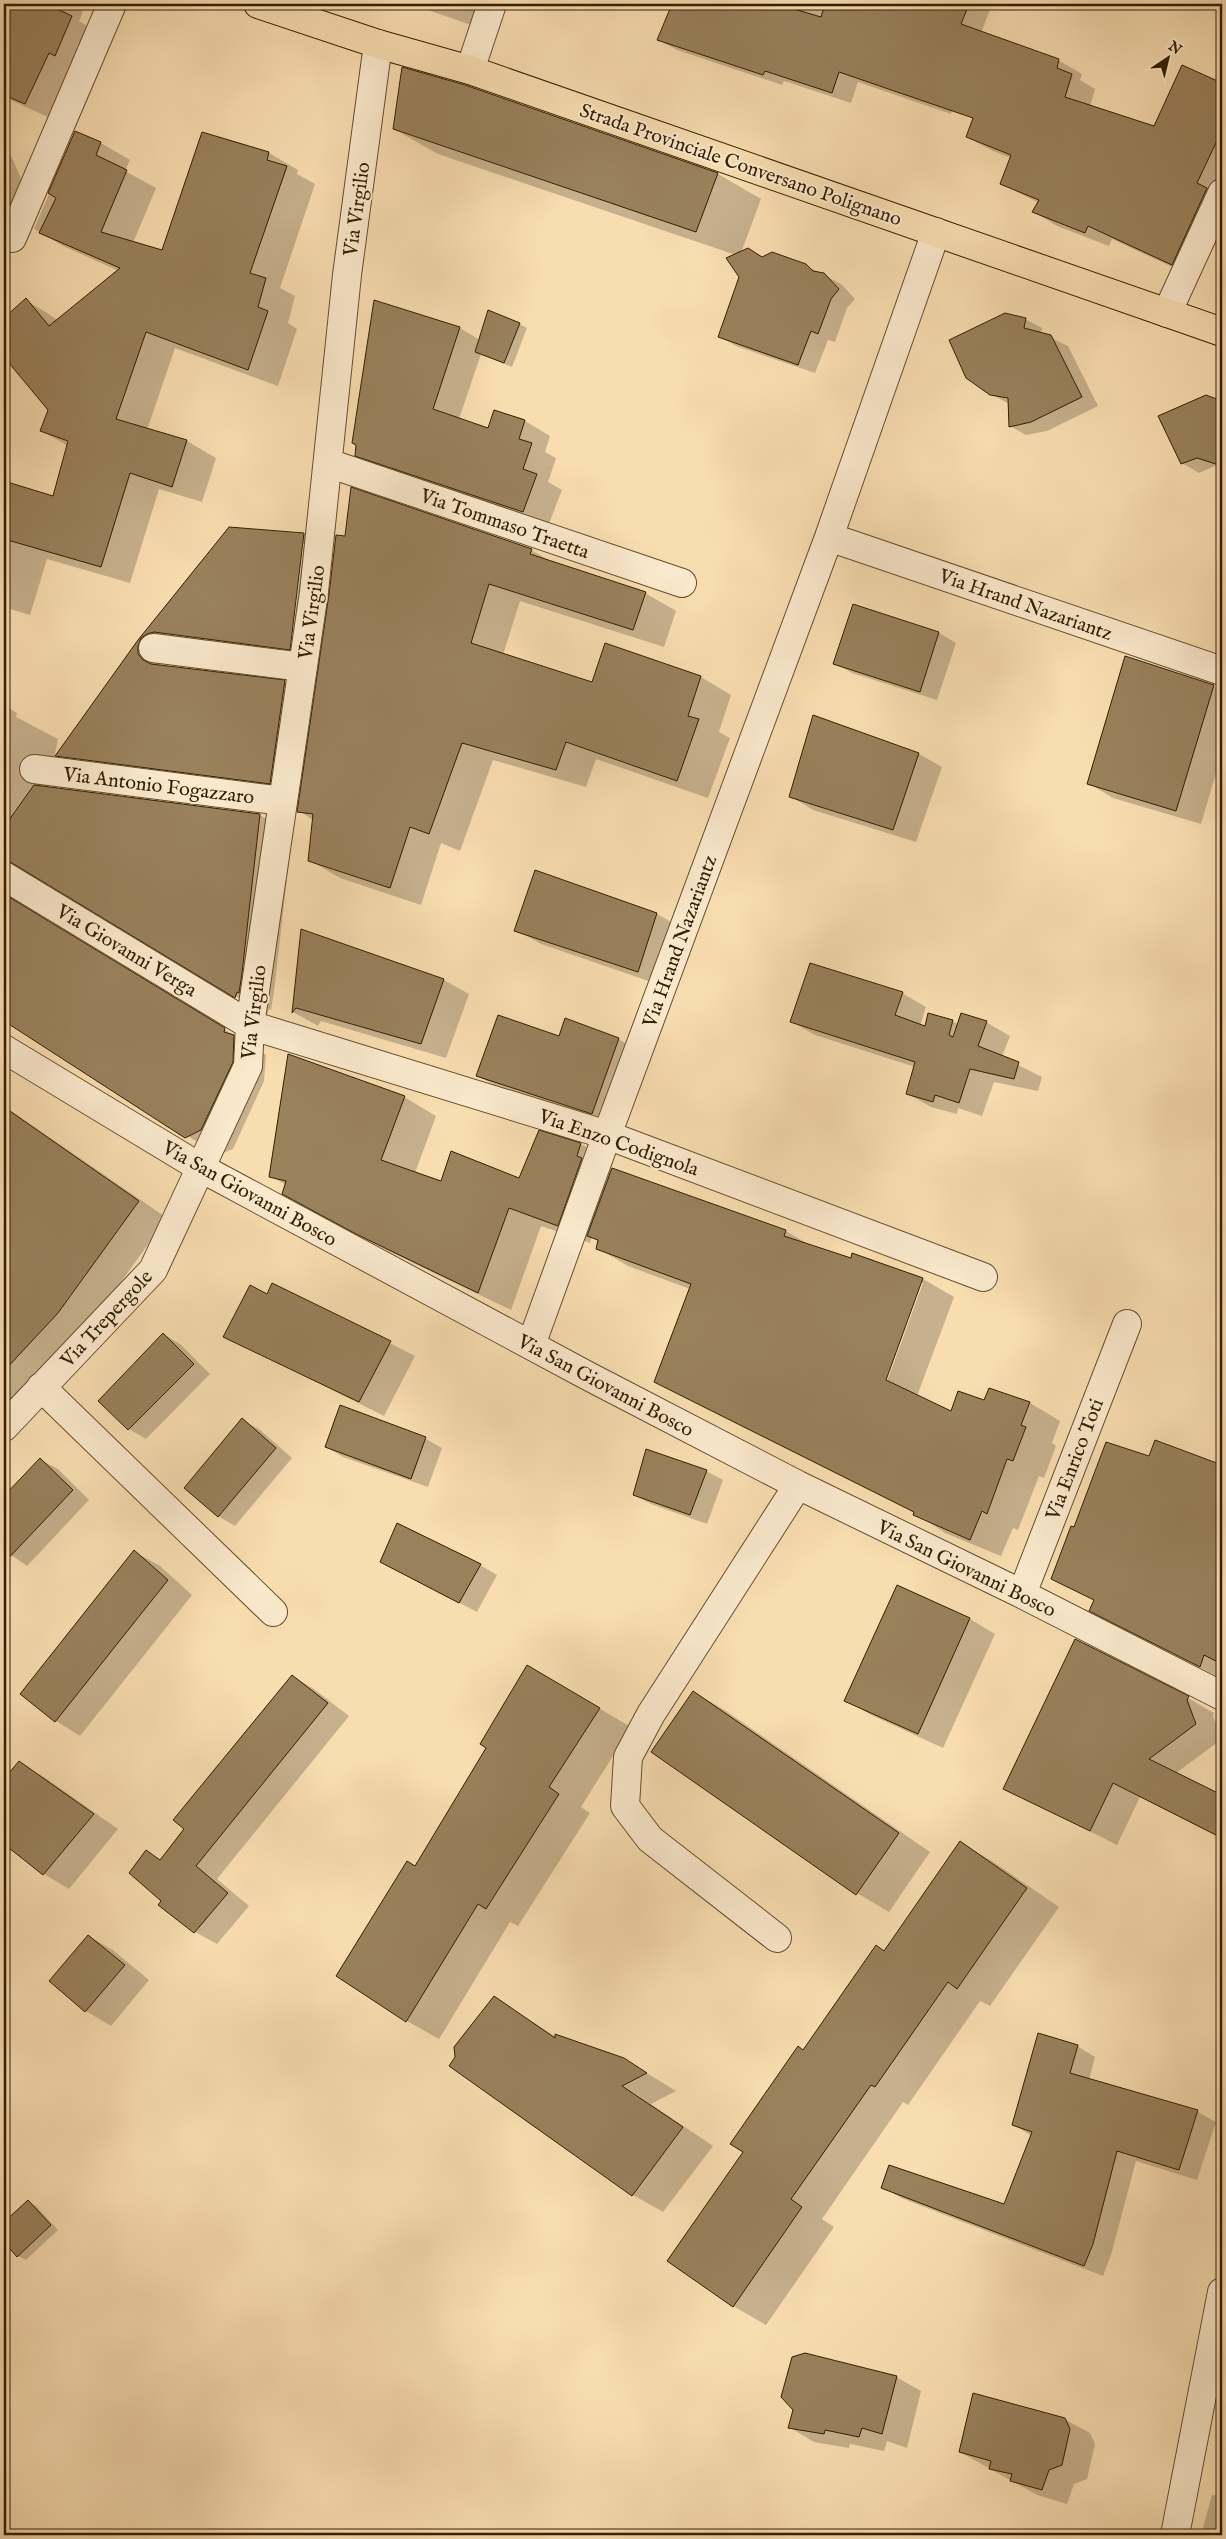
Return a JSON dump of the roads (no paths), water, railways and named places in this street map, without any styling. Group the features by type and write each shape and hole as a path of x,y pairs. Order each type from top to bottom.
{"main road":[{"name":"Strada Provinciale Conversano Polignano","path":"258,4 378,44 470,70 1222,332"}],"street":[{"path":"12,238 112,4"},
{"path":"470,70 492,4"},
{"name":"Via Virgilio","path":"200,1168 248,1066 250,1024 314,592 347,275 378,44"},
{"path":"1167,313 1222,193"},
{"name":"Via Hrand Nazariantz","path":"531,1345 606,1135 829,537 936,232"},
{"name":"Via Tommaso Traetta","path":"328,463 682,583"},
{"name":"Via Hrand Nazariantz","path":"829,537 1222,672"},
{"path":"153,648 303,668"},
{"name":"Via Antonio Fogazzaro","path":"34,769 283,801"},
{"name":"Via Giovanni Verga","path":"4,876 250,1024"},
{"name":"Via Enzo Codignola","path":"250,1024 606,1135 983,1277"},
{"name":"Via San Giovanni Bosco","path":"4,1048 200,1168 531,1345 798,1485 1022,1594 1222,1696"},
{"name":"Via Trepergole","path":"4,1427 153,1270 200,1168"},
{"name":"Via Enrico Toti","path":"1022,1594 1127,1324"},
{"path":"42,1387 273,1612"},
{"path":"777,1938 650,1839 625,1806 628,1757 642,1731 798,1485"},
{"path":"1175,2535 1222,2292"}]}
